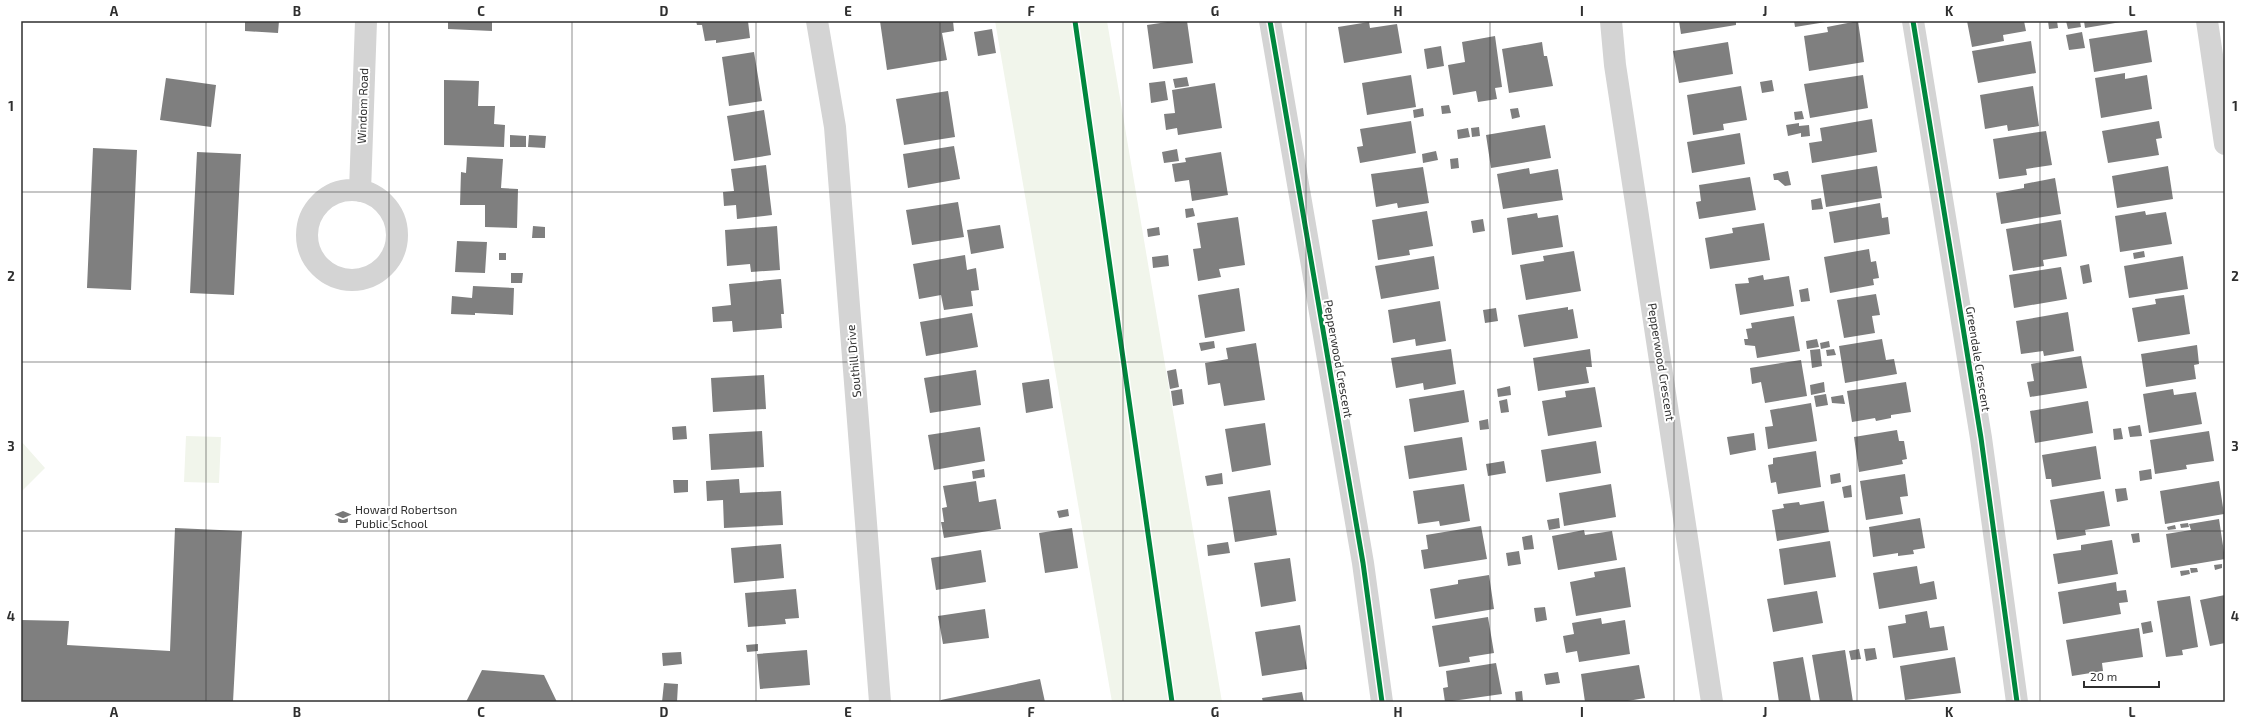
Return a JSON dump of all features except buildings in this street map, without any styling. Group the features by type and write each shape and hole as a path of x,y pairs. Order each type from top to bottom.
{"street":[{"name":"Windom Road","path":"360,191 366,21"},
{"name":"Southill Drive","path":"817,21 835,127 880,702"},
{"name":"Pepperwood Crescent","path":"1270,21 1363,563 1382,702"},
{"name":"Pepperwood Crescent","path":"1611,21 1614,65 1712,702"},
{"name":"Greendale Crescent","path":"1914,21 1981,438 2017,702"},
{"path":"2207,21 2225,144"},
{"path":"344,191 360,191 374,196 386,206 395,219 398,234 396,246 390,261 379,272 362,280 346,280 337,278 324,270 310,250 307,235 310,219 317,207 329,197 344,191"}],"shaded area":[{"path":"995,21 1107,21 1222,702 1112,702"},
{"path":"186,436 221,437 219,483 184,482"},
{"path":"21,441 45,468 21,492"}],"cycle path":[{"path":"1075,21 1172,702"},
{"path":"1270,21 1363,563 1382,702"},
{"path":"1913,21 1981,438 2017,702"}],"place":[{"name":"Howard Robertson Public School","path":"343,517"}]}
